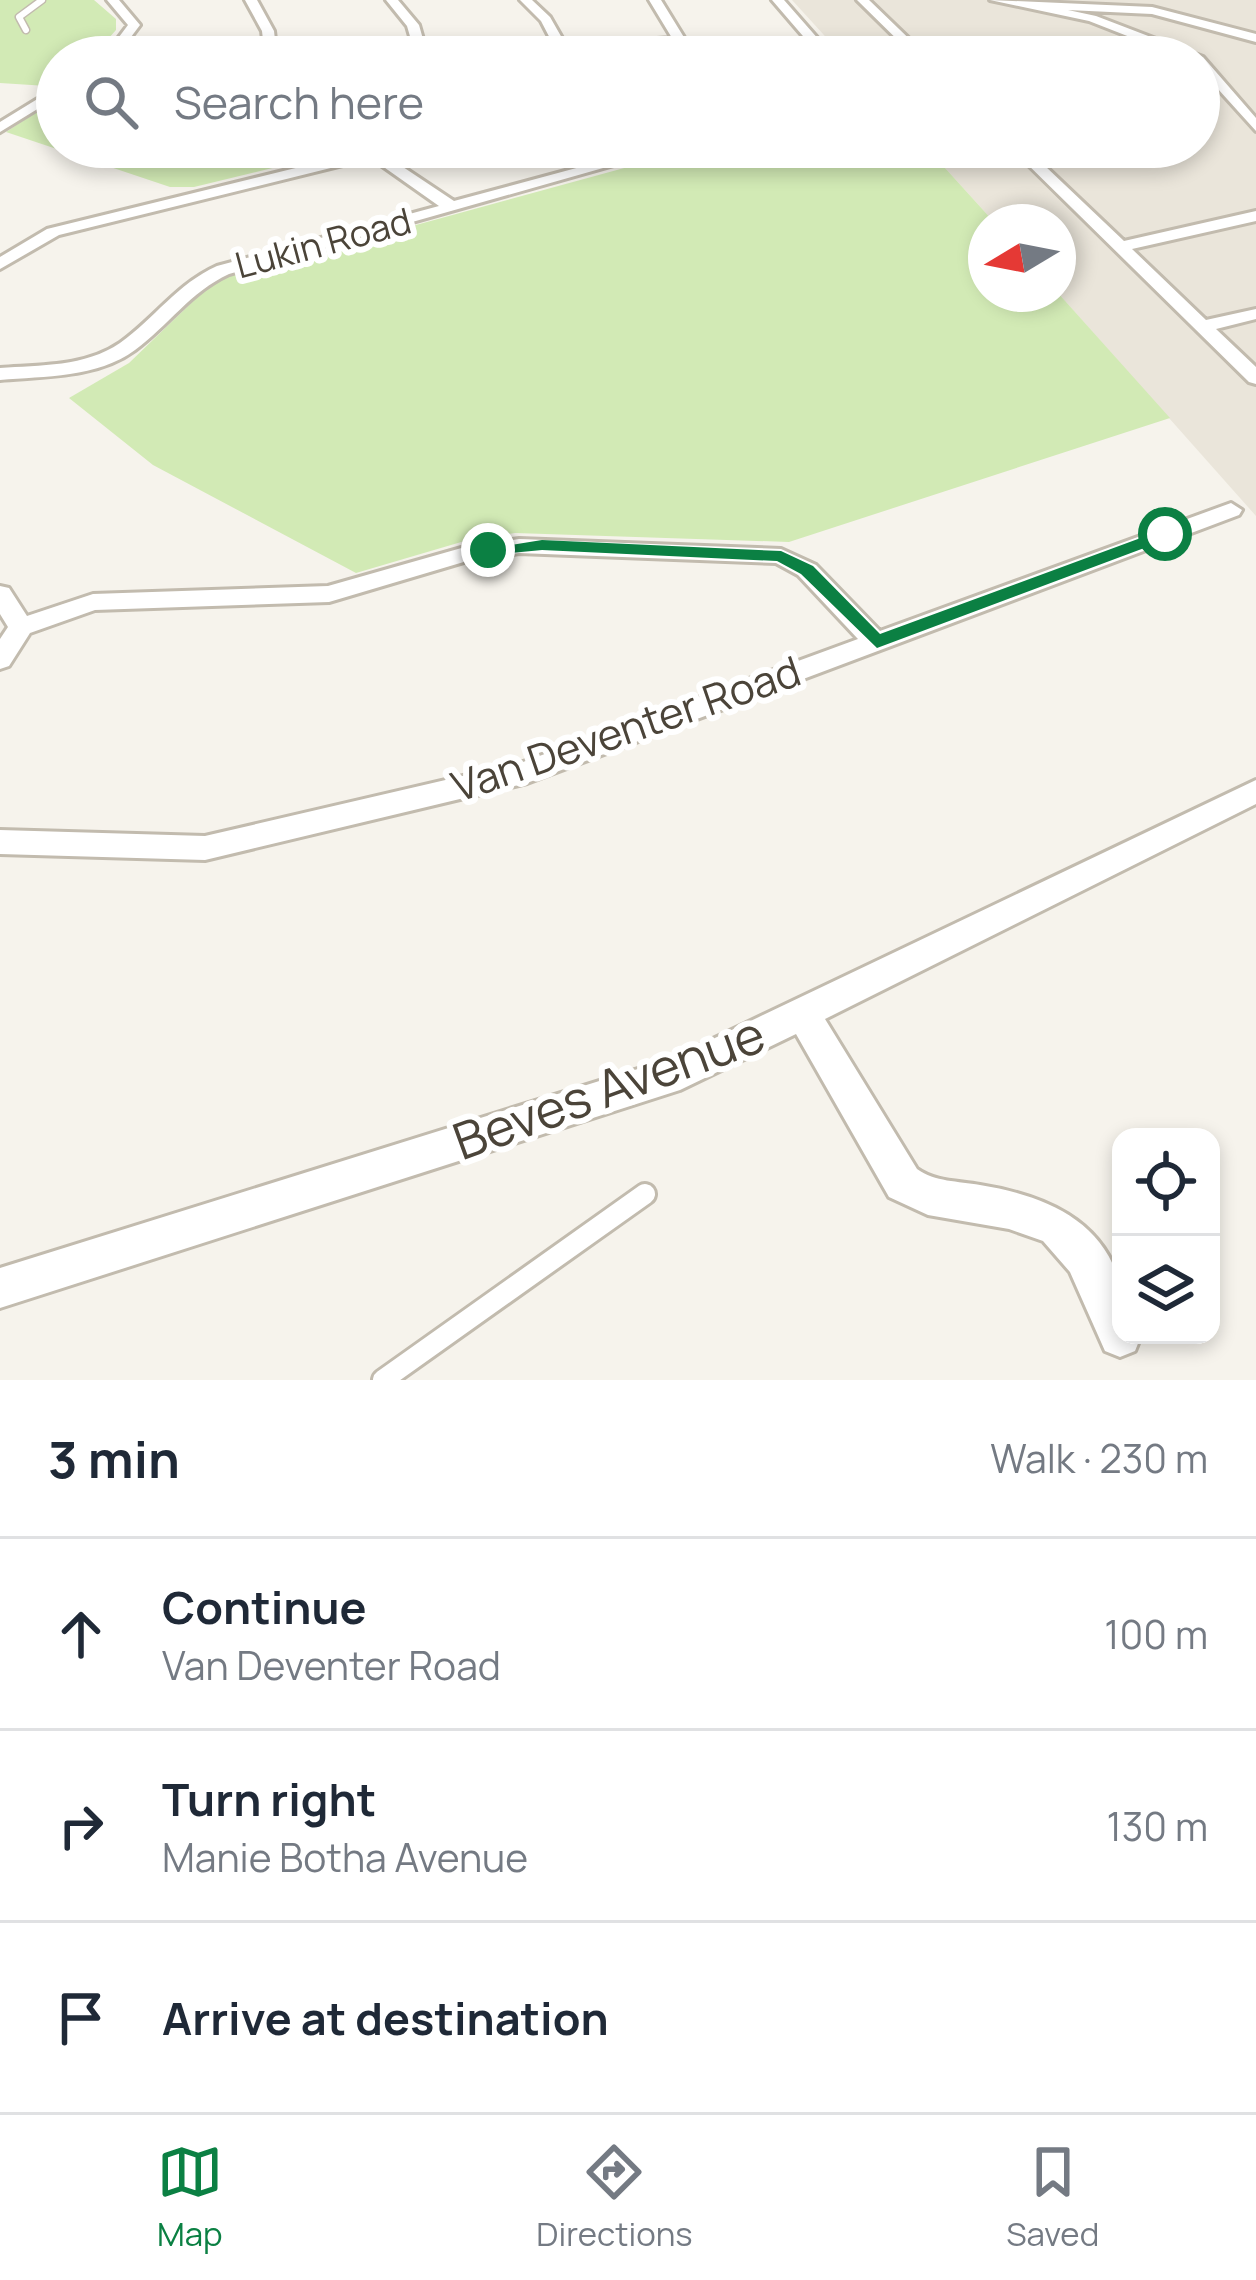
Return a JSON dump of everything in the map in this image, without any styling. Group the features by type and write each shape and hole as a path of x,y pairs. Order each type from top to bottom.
{"street":[{"path":"113,0 134,26 126,36"},
{"path":"250,0 269,36"},
{"path":"392,0 417,36"},
{"path":"526,0 546,19 555,36"},
{"path":"655,0 677,36"},
{"path":"778,0 810,36"},
{"path":"862,0 900,36"},
{"path":"996,0 1092,18 1139,36"},
{"path":"1044,9 1076,3 1162,8 1256,38"},
{"path":"1220,82 1249,111 1256,127"},
{"path":"0,128 36,105"},
{"path":"0,264 32,240 314,168"},
{"path":"395,168 452,207"},
{"name":"Lukin Road","path":"0,374 107,358 203,278 594,168"},
{"path":"1039,168 1256,377"},
{"path":"1120,247 1256,216"},
{"path":"14,234 32,240"},
{"path":"1203,326 1256,314"},
{"name":"Van Deventer Road","path":"0,842 187,850 308,827 527,772 1231,510"},
{"path":"0,660 21,627 93,602 329,594 465,554 542,545 781,556 807,570 877,642"},
{"path":"0,594 21,627"},
{"name":"Beves Avenue","path":"0,1288 650,1084 804,1016 1256,791"},
{"path":"804,1016 903,1183 920,1196 1028,1212 1068,1232 1090,1264 1112,1317"}],"lane":[{"path":"26,30 19,17 42,0"},
{"path":"382,1380 645,1194"}],"shaded area":[{"path":"792,0 1256,0 1256,516 1075,312 1076,204 978,204 945,168 1220,168 1220,36 825,36"}],"green space":[{"path":"0,0 94,0 116,19 111,36 36,36 36,85 0,83"},
{"path":"36,112 36,142 6,132"},
{"path":"113,168 272,168 194,187 170,187"},
{"path":"624,168 945,168 978,204 968,204 968,312 1075,312 1170,418 789,542 515,533 468,540 356,573 153,465 69,398 129,363 215,280"}],"route":[{"path":"488,550 542,545 781,556 807,570 877,642 1165,534"}]}
